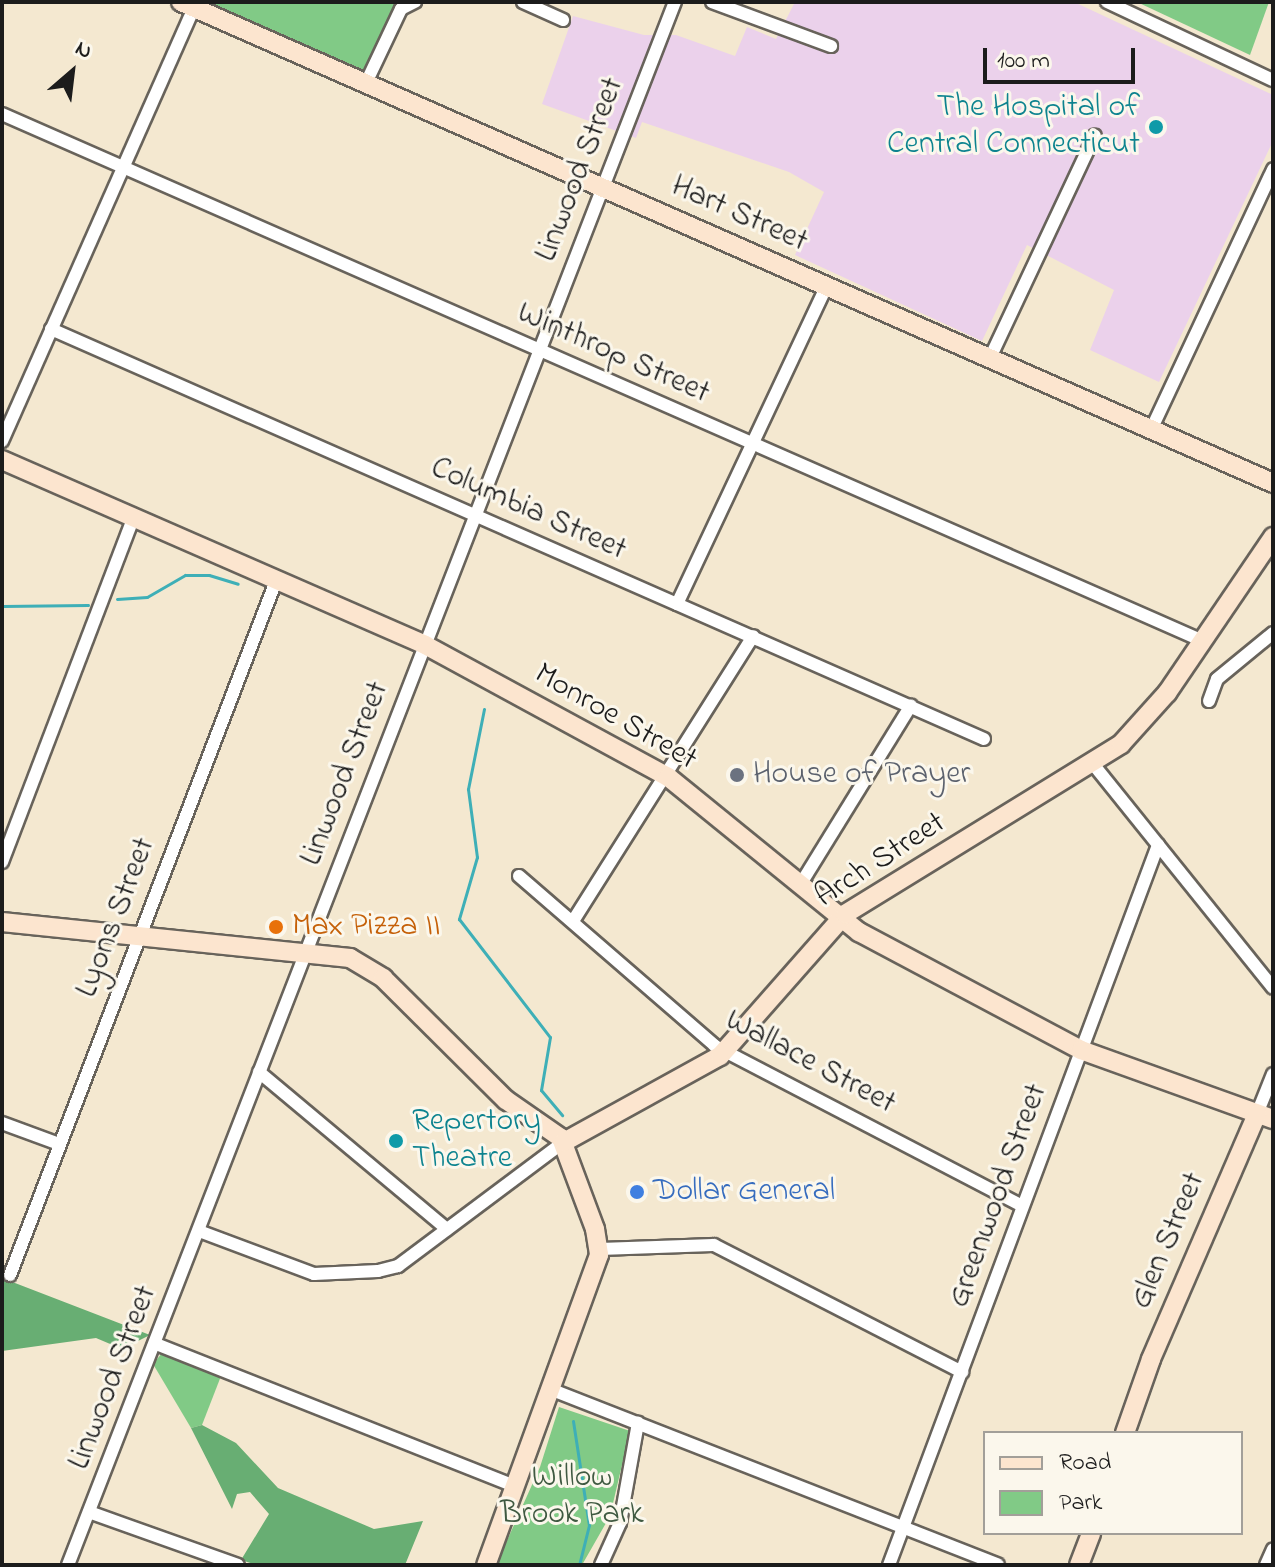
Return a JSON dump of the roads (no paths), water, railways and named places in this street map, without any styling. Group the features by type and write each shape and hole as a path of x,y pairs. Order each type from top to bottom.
{"street":[{"path":"366,83 401,9 415,2"},
{"path":"523,2 563,20"},
{"name":"Linwood Street","path":"68,1565 675,2"},
{"path":"712,2 831,46"},
{"path":"1107,2 1273,80"},
{"path":"2,441 122,167 187,5"},
{"name":"Hart Street","path":"187,5 1273,483"},
{"name":"Winthrop Street","path":"2,114 1203,641"},
{"path":"990,358 1095,135"},
{"path":"1151,430 1273,169"},
{"path":"677,604 826,287"},
{"name":"Columbia Street","path":"51,329 984,739"},
{"name":"Monroe Street","path":"2,460 425,645 668,777 839,918 1081,1050 1265,1117"},
{"path":"2,862 134,517"},
{"name":"Arch Street","path":"564,1142 725,1051 839,918 1093,764 1146,720 1273,537"},
{"name":"Lyons Street","path":"10,1275 276,581"},
{"path":"1209,701 1217,679 1273,633"},
{"path":"573,921 668,777 753,636"},
{"path":"800,885 911,705"},
{"path":"1093,764 1273,988"},
{"name":"Greenwood Street","path":"889,1565 1158,845"},
{"name":"Wallace Street","path":"519,876 725,1051 1022,1206"},
{"path":"2,922 305,952 368,965 500,1095 564,1142 599,1249 486,1565"},
{"path":"259,1072 447,1229"},
{"name":"Glen Street","path":"1126,1431 1151,1359 1265,1117 1273,1074"},
{"path":"2,1123 59,1144"},
{"path":"199,1231 314,1274 398,1266 564,1142"},
{"path":"599,1249 714,1245 962,1372"},
{"path":"156,1344 515,1486"},
{"path":"550,1389 998,1565"},
{"path":"601,1565 620,1523 638,1423"},
{"path":"89,1512 238,1565"},
{"path":"1079,1565 1090,1535"},
{"path":"1266,1565 1273,1549"}],"waterway":[{"path":"117,599 147,597 185,575 209,575 238,584"},
{"path":"2,606 88,605"},
{"path":"484,709 468,789 477,857 459,919 550,1037 541,1090 562,1115"},
{"path":"573,1421 589,1525 579,1565"}],"place":[{"name":"The Hospital of Central Connecticut","path":"1156,127"},
{"name":"House of Prayer","path":"737,775"},
{"name":"Max Pizza II","path":"276,927"},
{"name":"Repertory Theatre","path":"396,1141"},
{"name":"Dollar General","path":"637,1192"}],"park label":[{"name":"Willow Brook Park","path":"572,1498"}]}
